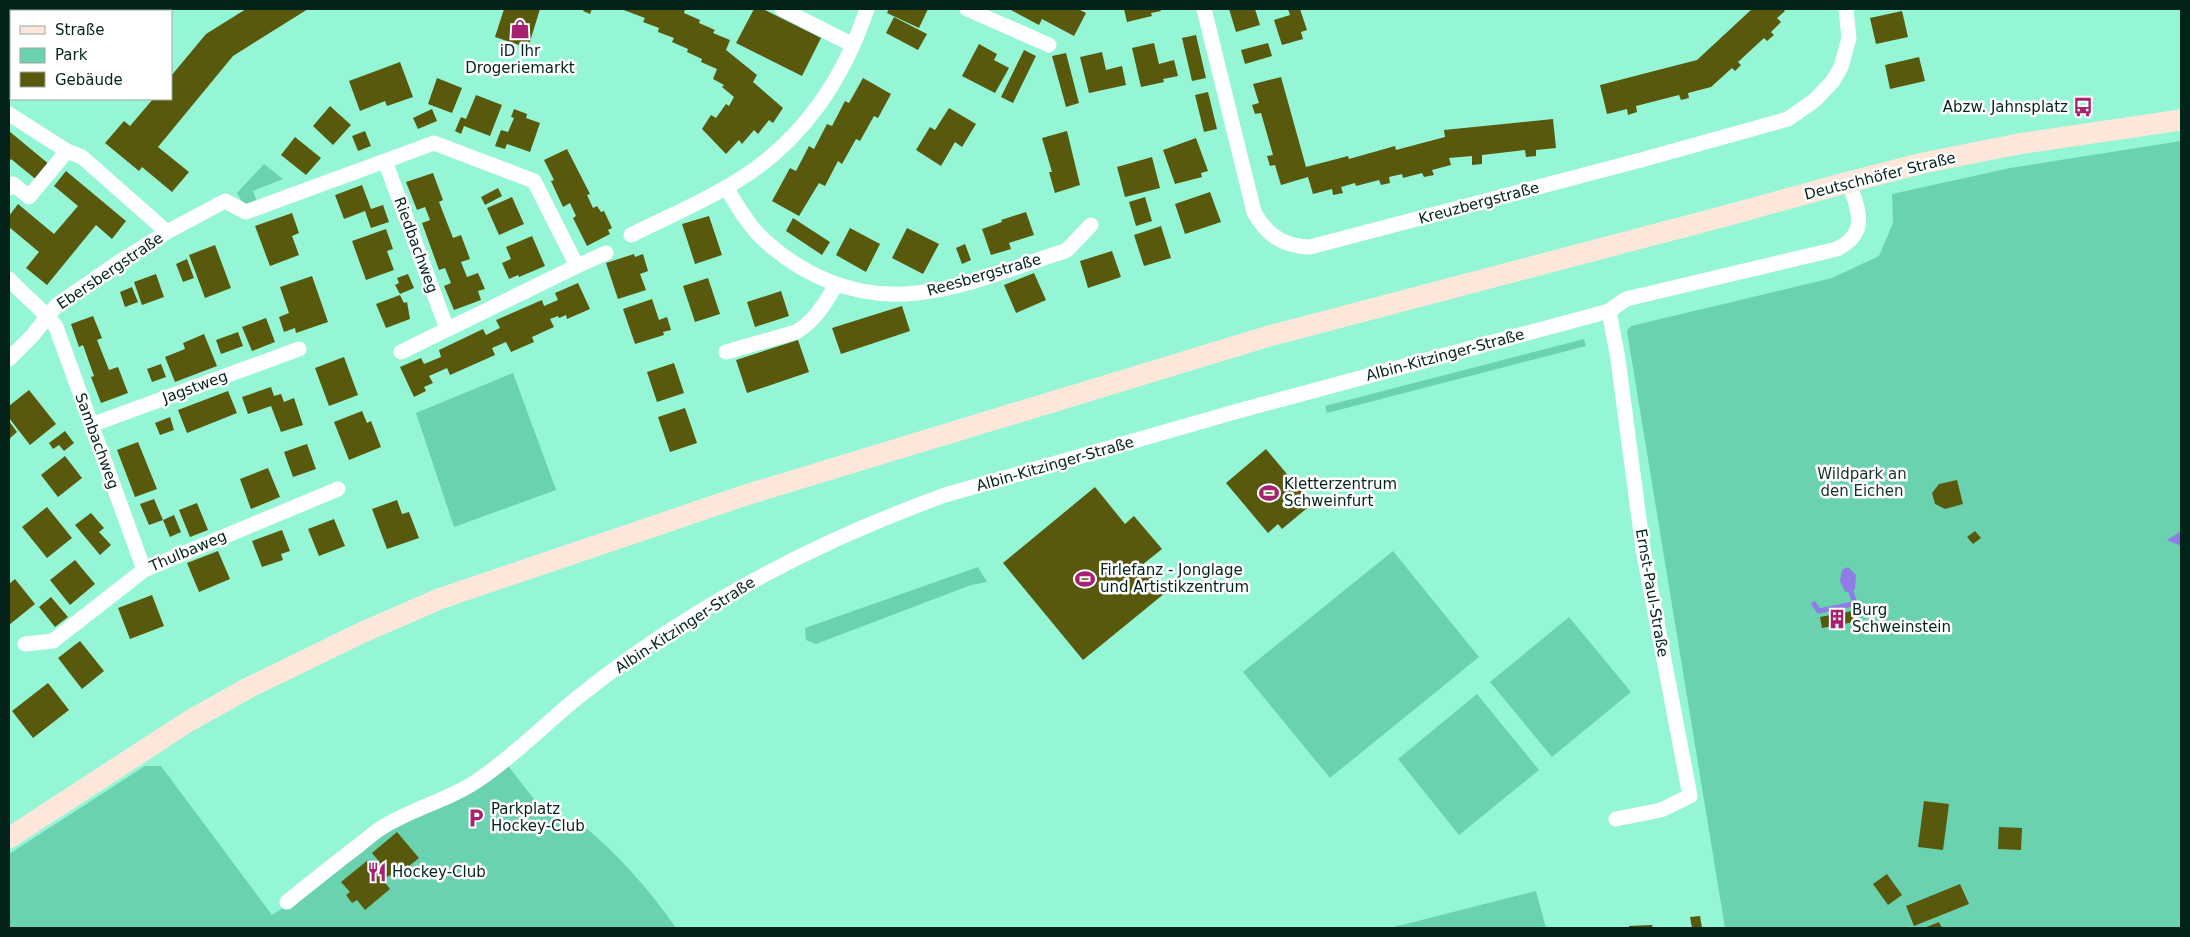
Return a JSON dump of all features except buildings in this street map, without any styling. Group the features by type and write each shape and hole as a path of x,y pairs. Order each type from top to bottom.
{"main road":[{"name":"Deutschhöfer Straße","path":"9,838 189,721 248,688 344,642 439,600 746,495 1259,338 1849,182 1923,163 2018,144 2181,120"}],"street":[{"path":"782,9 853,45"},
{"path":"631,235 726,187 762,165 798,130 831,89 853,45 867,9"},
{"path":"967,9 1049,45"},
{"name":"Kreuzbergstraße","path":"1204,9 1254,212 1267,231 1278,240 1300,247 1320,245 1788,119 1815,100 1832,81 1841,66 1849,38 1846,9"},
{"path":"9,114 67,151 82,157 167,232"},
{"path":"385,161 434,143 534,181 577,266"},
{"path":"9,188 13,184 29,196 67,151"},
{"name":"Ebersbergstraße","path":"9,359 32,336 47,315 57,305 167,232 225,201 246,212 385,161"},
{"name":"Riedbachweg","path":"385,161 447,328"},
{"name":"Albin-Kitzinger-Straße","path":"287,902 382,827 409,813 462,791 486,776 576,699 650,644 731,593 826,543 908,509 945,496 1238,411 1609,311 1626,298 1842,247 1854,237 1860,221 1849,182"},
{"name":"Reesbergstraße","path":"726,187 740,212 758,234 786,257 815,276 836,285 888,294 916,293 958,285 1067,250 1091,225"},
{"path":"401,352 447,328 606,253"},
{"path":"9,279 27,299 47,315"},
{"path":"726,352 796,332 805,327 814,319 836,285"},
{"name":"Ernst-Paul-Straße","path":"1609,311 1618,359 1643,549 1690,796 1662,810 1616,820"},
{"name":"Sambachweg","path":"47,315 56,327 144,570"},
{"name":"Jagstweg","path":"91,425 299,349"},
{"name":"Thulbaweg","path":"25,644 53,641 144,570 338,489"}],"green space":[{"name":"Wildpark an den Eichen","path":"2181,141 2181,928 1725,928 1627,331 1631,326 1832,278 1879,256 1893,223 1892,194 2010,168"},
{"path":"264,164 283,179 253,191 257,202 246,209 237,193"},
{"path":"1584,339 1586,346 1327,413 1325,406"},
{"path":"513,373 556,490 454,527 416,413"},
{"path":"1393,551 1479,657 1330,778 1243,672"},
{"path":"978,567 987,582 971,585 816,644 806,640 805,628"},
{"path":"1569,617 1631,692 1552,757 1490,682"},
{"path":"1477,694 1539,770 1459,835 1398,759"},
{"path":"505,762 537,803 548,804 567,829 580,823 620,859 655,899 676,928 9,928 9,854 145,766 161,766 272,915 383,830"},
{"path":"1536,891 1546,928 1390,928"}],"shaded area":[{"path":"2181,531 2181,546 2167,540"},
{"path":"1848,567 1856,575 1855,589 1851,592 1845,592 1840,581 1842,570"}],"waterway":[{"path":"1814,604 1819,611 1853,604 1854,600 1851,592"}],"place":[{"name":"iD Ihr Drogeriemarkt","path":"520,29"},
{"name":"Abzw. Jahnsplatz","path":"2083,107"},
{"name":"Kletterzentrum Schweinfurt","path":"1269,493"},
{"name":"Firlefanz - Jonglage und Artistikzentrum","path":"1085,579"},
{"name":"Burg Schweinstein","path":"1837,619"},
{"name":"Parkplatz Hockey-Club","path":"476,818"},
{"name":"Hockey-Club","path":"377,872"}]}
